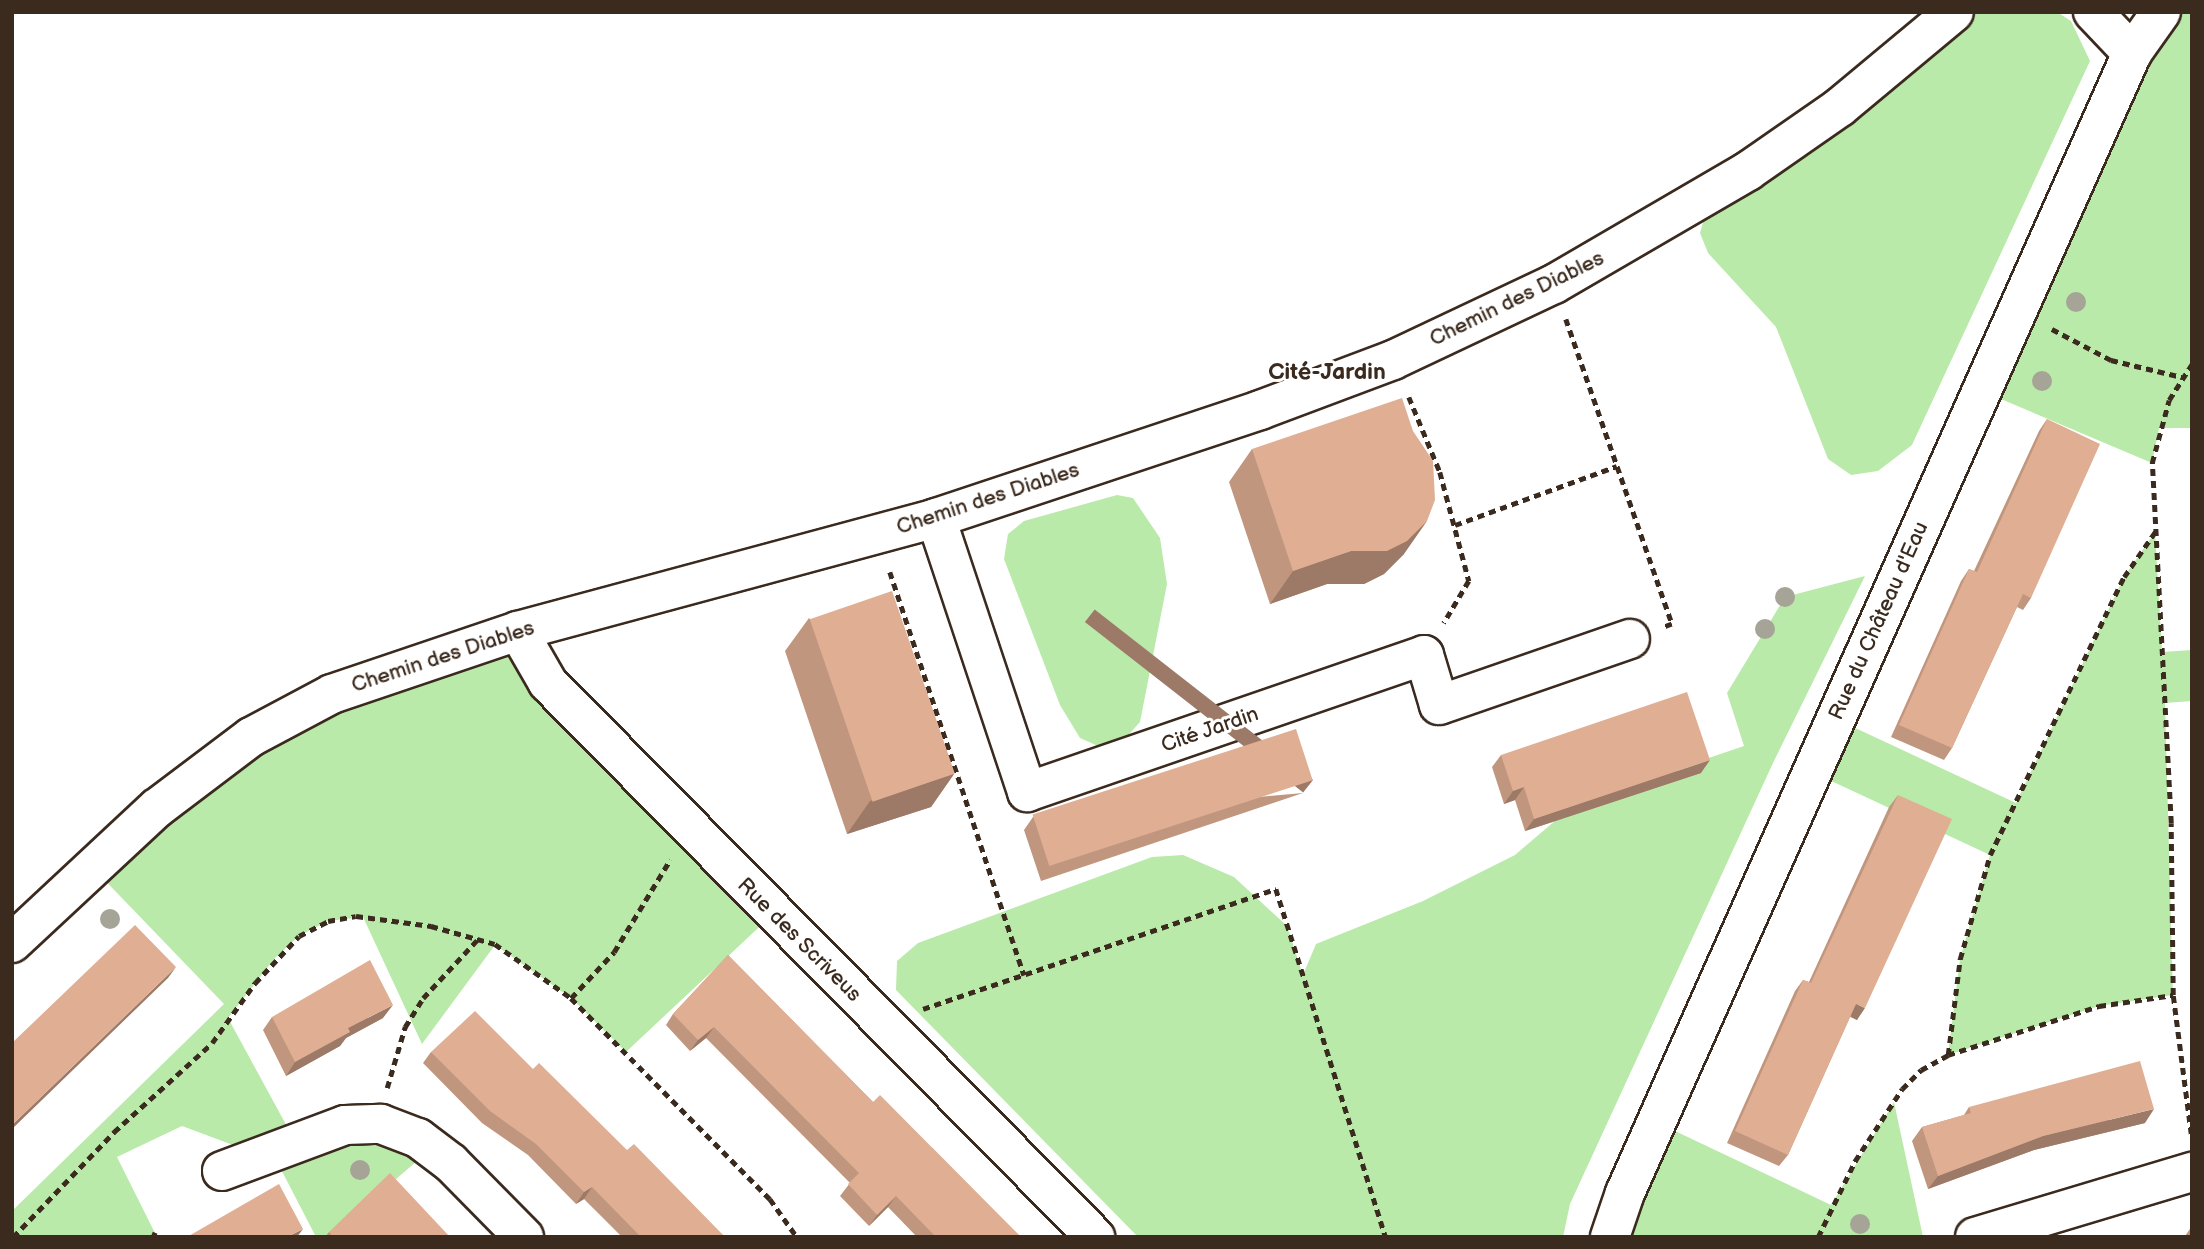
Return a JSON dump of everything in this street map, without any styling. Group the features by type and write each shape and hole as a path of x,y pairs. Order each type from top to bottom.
{"street":[{"name":"Chemin des Diables","path":"12,943 157,808 251,737 332,694 518,631 936,518 1393,360 1554,284 1748,171 1840,107 1954,12"},
{"path":"2094,12 2132,53"},
{"name":"Rue du Château d'Eau","path":"1610,1237 1625,1193 2132,53 2161,12"},
{"name":"Cité Jardin","path":"936,518 1027,792 1424,655"},
{"name":"Rue des Scriveus","path":"518,631 548,683 677,817 1095,1237"},
{"path":"1424,655 1439,705 1630,639"},
{"path":"222,1171 345,1125 381,1124 418,1138 451,1163 524,1237"},
{"path":"1975,1237 2192,1172"}],"path":[{"path":"1554,284 1672,624 1630,639"},
{"path":"2018,310 2111,360 2182,377"},
{"path":"1393,360 1440,472 1469,581 1424,655"},
{"path":"2192,364 2182,377 2159,428 2152,463 2171,823 2173,995 2192,1142"},
{"path":"1455,525 1616,466"},
{"path":"1948,1055 1960,959 1990,855 2124,577 2155,531"},
{"path":"877,534 1024,975"},
{"path":"571,998 614,952 639,913 671,858 677,817"},
{"path":"882,1023 1276,890 1386,1237"},
{"path":"13,1237 114,1132 212,1043 255,983 299,936 328,921 383,917 495,944 571,998 771,1199 797,1237"},
{"path":"381,1124 393,1060 405,1027 423,998 477,940"},
{"path":"1818,1237 1855,1161 1902,1090 1922,1070 1948,1055 2099,1006 2173,995"}],"green space":[{"path":"1954,12 2057,12 2071,21 2090,61 1912,445 1878,471 1851,475 1828,459 1776,327 1708,253 1700,233 1711,194"},
{"path":"2161,12 2192,12 2192,428 2159,428 2152,463 1982,391"},
{"path":"1117,495 1133,498 1160,538 1167,584 1140,722 1123,741 1098,746 1080,738 1060,705 1004,559 1008,534 1024,521"},
{"path":"2155,532 2162,652 2192,650 2192,701 2165,703 2173,995 2099,1006 1948,1055 1960,959 1990,855 1812,772 1836,719 2016,803 2124,577"},
{"path":"1865,576 1773,763 1570,1204 1563,1237 1138,1237 896,990 897,961 918,943 1152,857 1183,855 1234,877 1287,926 1303,975 1316,944 1423,901 1515,855 1576,803 1744,746 1727,693 1785,597"},
{"path":"518,631 773,914 626,1052 571,998 495,945 422,1044 363,917 328,921 299,936 275,958 228,1018 296,1143 345,1125 432,1148 329,1237 316,1237 272,1152 241,1148 182,1126 117,1157 157,1237 12,1237 12,1211 224,1004 93,868 251,737"},
{"path":"1894,1102 1923,1237 1610,1237 1656,1122 1831,1205"}],"building":[{"path":"1402,398 1413,431 1433,461 1435,500 1427,521 1407,541 1387,551 1351,551 1293,571 1252,449"},
{"path":"2047,419 2100,444 2031,598 2023,594 1952,748 1899,725 1969,569 1977,572"},
{"path":"892,591 955,773 873,802 810,619"},
{"path":"1687,692 1710,760 1534,819 1524,787 1513,791 1501,755"},
{"path":"1296,729 1313,780 1049,866 1033,815"},
{"path":"1898,795 1952,819 1865,1008 1856,1004 1788,1155 1735,1131 1803,980 1811,983"},
{"path":"135,925 176,967 12,1125 12,1043"},
{"path":"728,955 873,1102 880,1095 1021,1237 936,1237 896,1196 877,1215 848,1184 859,1173 714,1027 698,1040 673,1014"},
{"path":"370,960 393,1005 348,1028 350,1032 295,1062 272,1017"},
{"path":"475,1011 533,1069 539,1063 627,1150 634,1144 725,1237 641,1237 592,1187 584,1192 536,1144 490,1111 431,1052"},
{"path":"2140,1061 2154,1109 2043,1136 1938,1176 1922,1127 1971,1113 1969,1107"},
{"path":"390,1173 450,1237 333,1237 329,1232"},
{"path":"279,1184 303,1229 287,1237 187,1237"}],"district":[{"name":"Cité-Jardin","path":"1327,372"}]}
